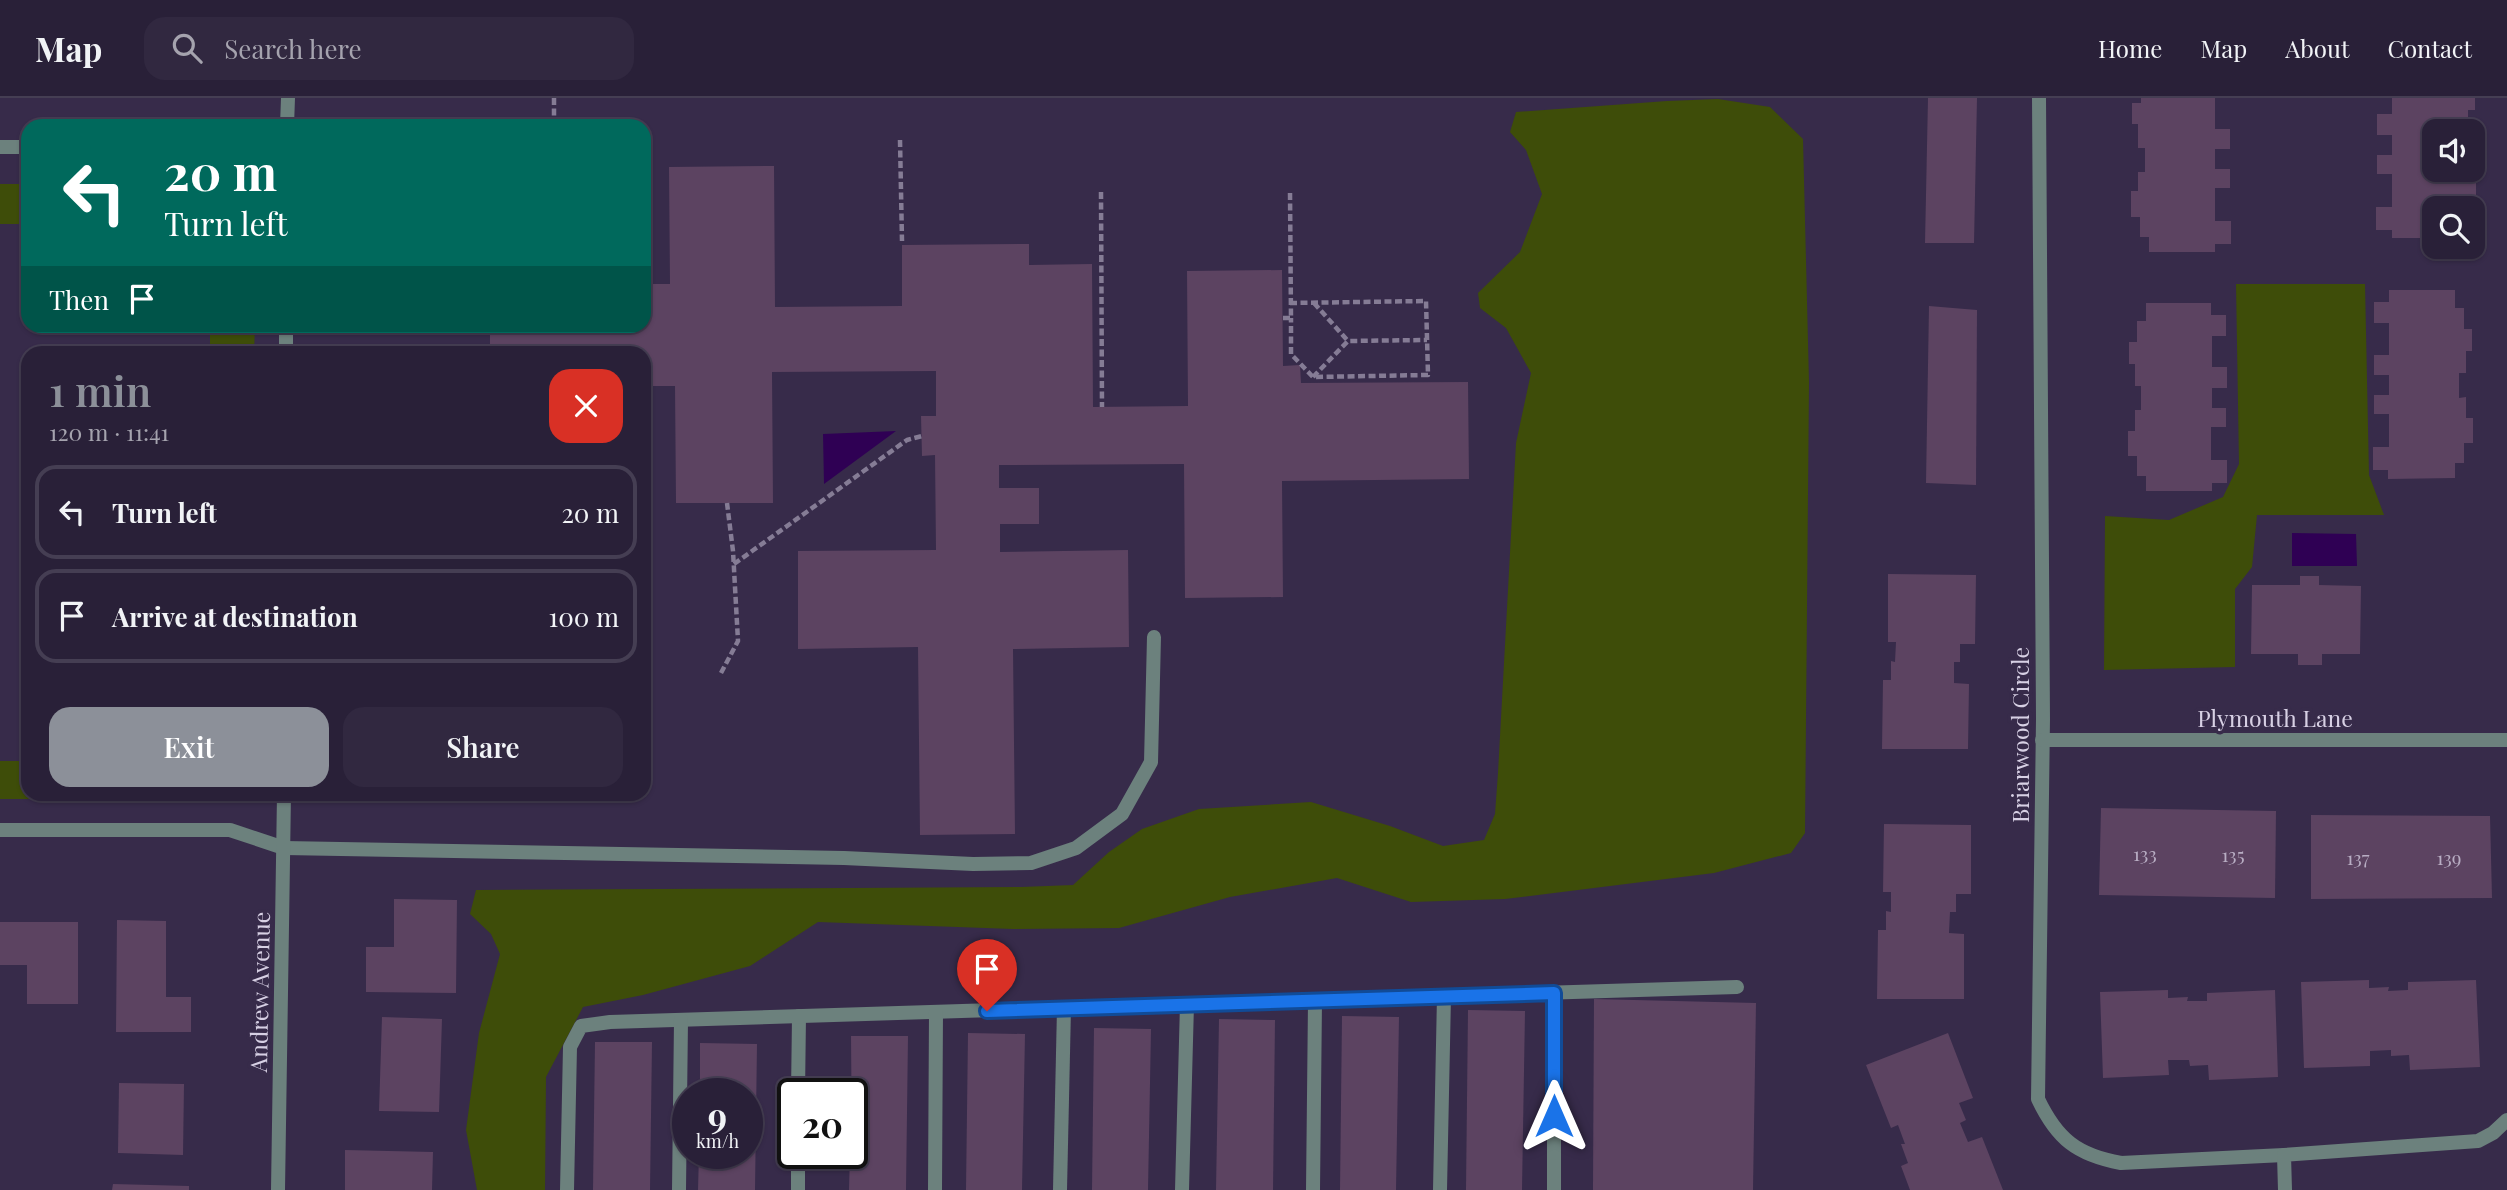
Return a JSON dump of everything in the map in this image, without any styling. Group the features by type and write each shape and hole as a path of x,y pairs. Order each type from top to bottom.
{"street":[{"path":"287,119 288,98"},
{"name":"Briarwood Circle","path":"2039,98 2042,740 2038,1099 2050,1124 2073,1146 2097,1159 2121,1163 2478,1141 2493,1133 2507,1120"},
{"path":"0,148 21,147"},
{"path":"0,830 230,830 284,848 844,858 973,864 1031,863 1076,848 1122,814 1151,762 1154,637"},
{"name":"Plymouth Lane","path":"2042,740 2507,740"},
{"name":"Andrew Avenue","path":"278,1190 284,801"},
{"path":"567,1190 570,1047 581,1026 610,1022 1737,987"},
{"path":"1554,993 1554,1190"},
{"path":"1440,1190 1444,996"},
{"path":"1313,1190 1315,1000"},
{"path":"1182,1190 1187,1004"},
{"path":"1059,1190 1064,1008"},
{"path":"935,1190 936,1012"},
{"path":"799,1016 799,1078"},
{"path":"679,1190 681,1020"},
{"path":"2284,1155 2285,1190"},
{"path":"798,1169 798,1190"}],"path":[{"path":"554,98 554,119"},
{"path":"900,140 901,241"},
{"path":"1290,191 1290,303 1291,355 1313,377 1428,375 1426,301 1290,303"},
{"path":"1101,192 1102,407"},
{"path":"1313,302 1348,341"},
{"path":"1283,318 1291,318"},
{"path":"1313,377 1348,341 1427,340"},
{"path":"734,564 907,440 922,436"},
{"path":"721,673 738,641 734,564 727,503"}],"green space":[{"path":"1718,99 1770,107 1803,139 1809,382 1805,833 1791,853 1714,873 1505,899 1411,902 1337,878 1230,897 1119,928 1013,929 818,922 750,966 643,995 583,1007 546,1077 545,1190 477,1190 466,1130 479,1033 500,954 491,934 470,914 476,890 1073,885 1109,852 1142,829 1199,809 1311,802 1390,826 1443,846 1484,840 1495,814 1516,443 1531,373 1506,328 1480,308 1478,293 1520,252 1542,194 1526,150 1510,132 1516,112"},
{"path":"0,184 21,184 21,224 0,224"},
{"path":"2236,284 2365,284 2369,475 2384,515 2257,515 2252,567 2235,589 2235,667 2104,670 2105,516 2169,520 2223,497 2239,464"},
{"path":"210,333 255,333 254,346 210,346"},
{"path":"0,761 21,761 21,799 0,799"}],"shaded area":[{"path":"896,431 824,484 823,434"},
{"path":"2292,533 2356,534 2357,566 2292,566"}],"building":[{"path":"1928,98 1977,98 1974,243 1925,243"},
{"path":"2141,98 2215,98 2215,129 2230,129 2230,149 2215,149 2215,169 2230,169 2230,188 2215,188 2215,221 2231,221 2231,244 2215,244 2215,252 2149,252 2149,237 2140,237 2140,217 2131,217 2131,191 2138,191 2138,172 2145,172 2145,148 2138,148 2138,124 2132,124 2132,103 2141,103"},
{"path":"2392,98 2475,98 2475,110 2468,110 2468,119 2422,119 2422,182 2476,182 2476,196 2422,196 2422,238 2392,238 2392,230 2376,230 2376,207 2392,207 2392,174 2377,174 2377,155 2392,155 2392,135 2377,135 2377,114 2392,114"},
{"path":"774,166 775,307 902,306 902,245 1029,244 1029,265 1092,264 1093,407 1188,406 1187,271 1282,270 1283,366 1300,365 1301,383 1468,382 1469,479 1282,481 1283,597 1185,598 1184,464 999,465 999,488 1039,488 1039,524 1000,524 1000,552 1128,550 1129,647 1013,649 1015,834 920,835 918,647 798,649 798,551 936,550 935,455 922,456 921,416 936,416 936,371 772,372 773,503 676,503 675,386 651,386 651,346 490,346 490,333 651,333 651,284 670,284 669,167"},
{"path":"2389,290 2455,290 2455,308 2464,308 2464,329 2472,329 2472,351 2466,351 2466,373 2459,373 2459,398 2466,397 2466,418 2473,418 2473,443 2464,443 2464,463 2455,463 2455,478 2388,479 2388,470 2373,470 2373,447 2389,447 2389,414 2374,414 2374,395 2389,395 2389,375 2374,375 2374,355 2389,355 2389,323 2374,323 2374,302 2389,302"},
{"path":"2146,303 2211,303 2211,315 2226,315 2226,336 2212,336 2212,367 2227,367 2227,388 2212,388 2212,408 2226,408 2226,427 2211,427 2211,460 2227,460 2227,483 2212,483 2212,491 2146,491 2146,476 2137,476 2137,456 2128,456 2128,431 2135,431 2135,410 2141,410 2141,386 2135,386 2135,364 2129,364 2129,342 2137,342 2137,321 2146,321"},
{"path":"1929,306 1977,310 1976,485 1926,483"},
{"path":"1888,574 1976,575 1975,644 1960,644 1960,662 1954,662 1954,683 1969,684 1968,749 1882,749 1883,680 1891,680 1891,661 1895,662 1896,642 1888,642"},
{"path":"2300,576 2319,576 2319,585 2361,586 2360,654 2322,654 2322,665 2298,665 2298,654 2251,654 2252,585 2300,585"},
{"path":"2101,808 2276,811 2275,898 2099,895"},
{"path":"2311,815 2490,816 2492,898 2311,899"},
{"path":"1884,824 1971,825 1971,894 1956,894 1956,912 1950,912 1949,933 1964,934 1964,999 1877,999 1878,930 1886,930 1886,911 1891,912 1891,892 1883,892"},
{"path":"394,899 457,900 456,993 366,992 366,947 394,947"},
{"path":"117,920 166,921 166,997 191,997 191,1032 116,1032"},
{"path":"0,922 78,922 78,1004 27,1004 27,965 0,965"},
{"path":"2369,980 2369,988 2389,987 2388,991 2408,990 2408,982 2476,980 2480,1067 2410,1070 2409,1055 2391,1056 2391,1050 2370,1051 2370,1066 2304,1068 2301,982"},
{"path":"2168,990 2168,998 2188,997 2187,1001 2207,1001 2207,993 2275,990 2278,1077 2209,1080 2208,1065 2190,1066 2189,1060 2168,1060 2169,1075 2103,1078 2100,992"},
{"path":"1594,999 1756,1003 1753,1190 1593,1190"},
{"path":"1468,1010 1525,1011 1522,1190 1466,1190"},
{"path":"1342,1016 1399,1017 1396,1190 1340,1190"},
{"path":"382,1017 442,1019 439,1112 379,1111"},
{"path":"1219,1019 1275,1020 1273,1190 1216,1190"},
{"path":"1094,1028 1151,1029 1148,1190 1092,1190"},
{"path":"968,1033 1025,1034 1022,1190 966,1190"},
{"path":"1948,1033 1973,1098 1959,1103 1966,1120 1960,1123 1968,1142 1982,1137 2003,1190 1910,1190 1901,1166 1908,1163 1901,1144 1905,1144 1898,1125 1891,1128 1866,1065"},
{"path":"851,1036 908,1036 906,1190 849,1190 850,1169 868,1169 868,1078 851,1078"},
{"path":"595,1042 652,1042 650,1190 593,1190"},
{"path":"700,1043 757,1044 757,1078 700,1078"},
{"path":"119,1083 184,1084 183,1155 118,1153"},
{"path":"345,1150 433,1152 432,1190 345,1190"},
{"path":"699,1169 755,1169 755,1190 698,1190"},
{"path":"113,1184 189,1186 189,1190 112,1190"}],"route":[{"path":"987,1011 1554,993 1554,1116"}]}
